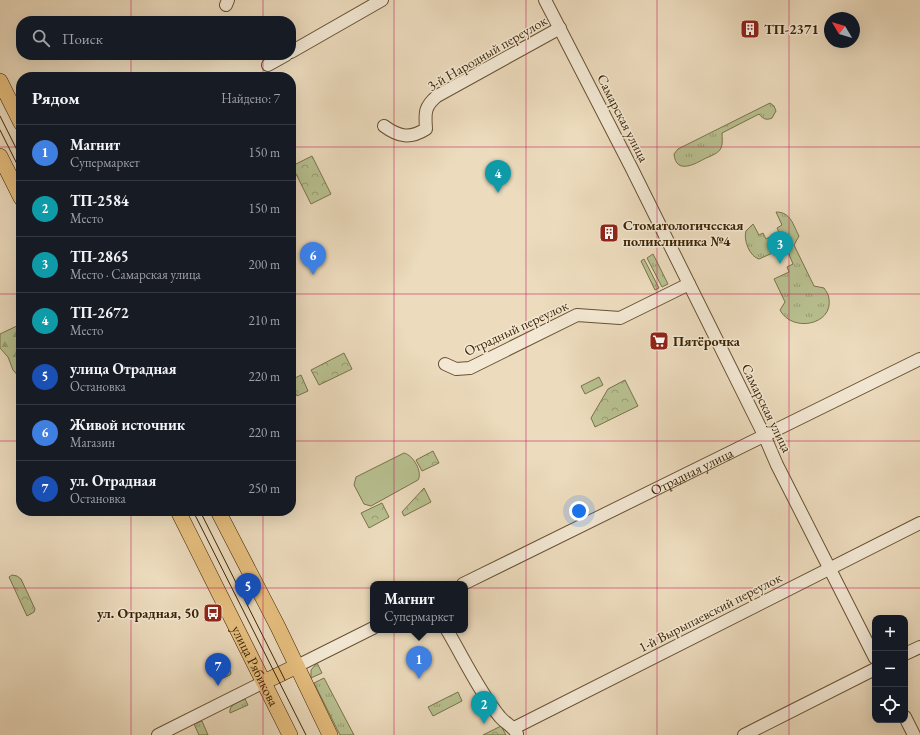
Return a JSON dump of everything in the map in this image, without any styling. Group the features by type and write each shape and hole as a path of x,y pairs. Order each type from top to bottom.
{"main road":[{"path":"0,82 16,113"},
{"path":"0,156 16,188"},
{"name":"улица Рябикова","path":"181,516 290,735"},
{"path":"221,516 297,666 330,735"},
{"path":"264,682 297,666"}],"street":[{"path":"296,49 382,0"},
{"name":"Самарская улица","path":"545,0 634,173 764,435 777,465 872,652"},
{"name":"3-й Народный переулок","path":"384,126 401,136 418,133 426,129 425,112 427,106 436,96 560,28"},
{"path":"268,65 277,60"},
{"name":"Отрадный переулок","path":"445,364 456,368 470,368 577,315 620,318 689,284"},
{"name":"Отрадная улица","path":"468,582 920,359"},
{"name":"1-й Вырыпаевский переулок","path":"516,731 829,568 920,523"},
{"path":"297,666 370,630"},
{"path":"448,633 482,690 501,718 516,731"},
{"path":"908,653 920,647"},
{"path":"744,735 872,671"},
{"path":"158,735 264,682"},
{"path":"908,723 914,735"}],"green space":[{"path":"770,103 774,106 776,111 772,118 764,119 759,114 722,133 722,146 715,154 687,166 678,164 675,160 674,154 678,149"},
{"path":"312,156 331,194 311,204 296,174 296,164"},
{"path":"776,212 785,214 791,220 799,236 794,245 814,286 824,288 829,299 829,308 825,315 810,323 793,322 780,310 785,302 774,279 789,272 787,267 793,264 786,247 759,259 750,252 746,243 746,231 753,224 759,235 763,233 766,239 779,232 777,228 782,225"},
{"path":"653,254 668,284 662,287 647,258"},
{"path":"644,259 659,288 655,290 641,261"},
{"path":"16,326 16,373 13,370 8,357 0,348 0,334"},
{"path":"344,353 352,369 319,385 311,370"},
{"path":"301,375 308,391 297,396 296,394 296,378"},
{"path":"599,377 603,385 585,394 581,386"},
{"path":"625,380 638,406 595,427 591,418 608,389"},
{"path":"433,451 439,463 422,471 416,460"},
{"path":"404,453 414,460 419,473 418,480 371,506 364,504 354,485 356,477"},
{"path":"424,488 431,502 404,516 402,512"},
{"path":"382,503 389,517 369,528 361,513"},
{"path":"12,575 21,579 35,609 34,612 27,616 9,577"},
{"path":"223,660 227,663 231,673 230,675 216,681 210,668 212,665"},
{"path":"317,663 322,673 311,678 311,670"},
{"path":"324,678 354,735 340,735 314,683"},
{"path":"458,692 462,701 433,716 428,707"},
{"path":"245,699 248,705 230,713 232,706"},
{"path":"202,721 208,735 199,735 194,724"},
{"path":"501,726 506,735 483,735"}],"tram line":[{"path":"0,116 16,148"},
{"path":"0,130 16,162"},
{"path":"196,516 306,735"},
{"path":"203,516 285,680"}],"place":[{"name":"ТП-2371","path":"750,29"},
{"name":"ТП-2672","path":"498,193"},
{"name":"Стоматологическая поликлиника №4","path":"609,233"},
{"name":"ТП-2865","path":"780,264"},
{"name":"Живой источник","path":"313,275"},
{"name":"Пятёрочка","path":"659,341"},
{"name":"улица Отрадная","path":"248,606"},
{"name":"ул. Отрадная, 50","path":"213,613"},
{"name":"Магнит","path":"419,679"},
{"name":"ул. Отрадная","path":"218,686"},
{"name":"ТП-2584","path":"484,724"}]}
